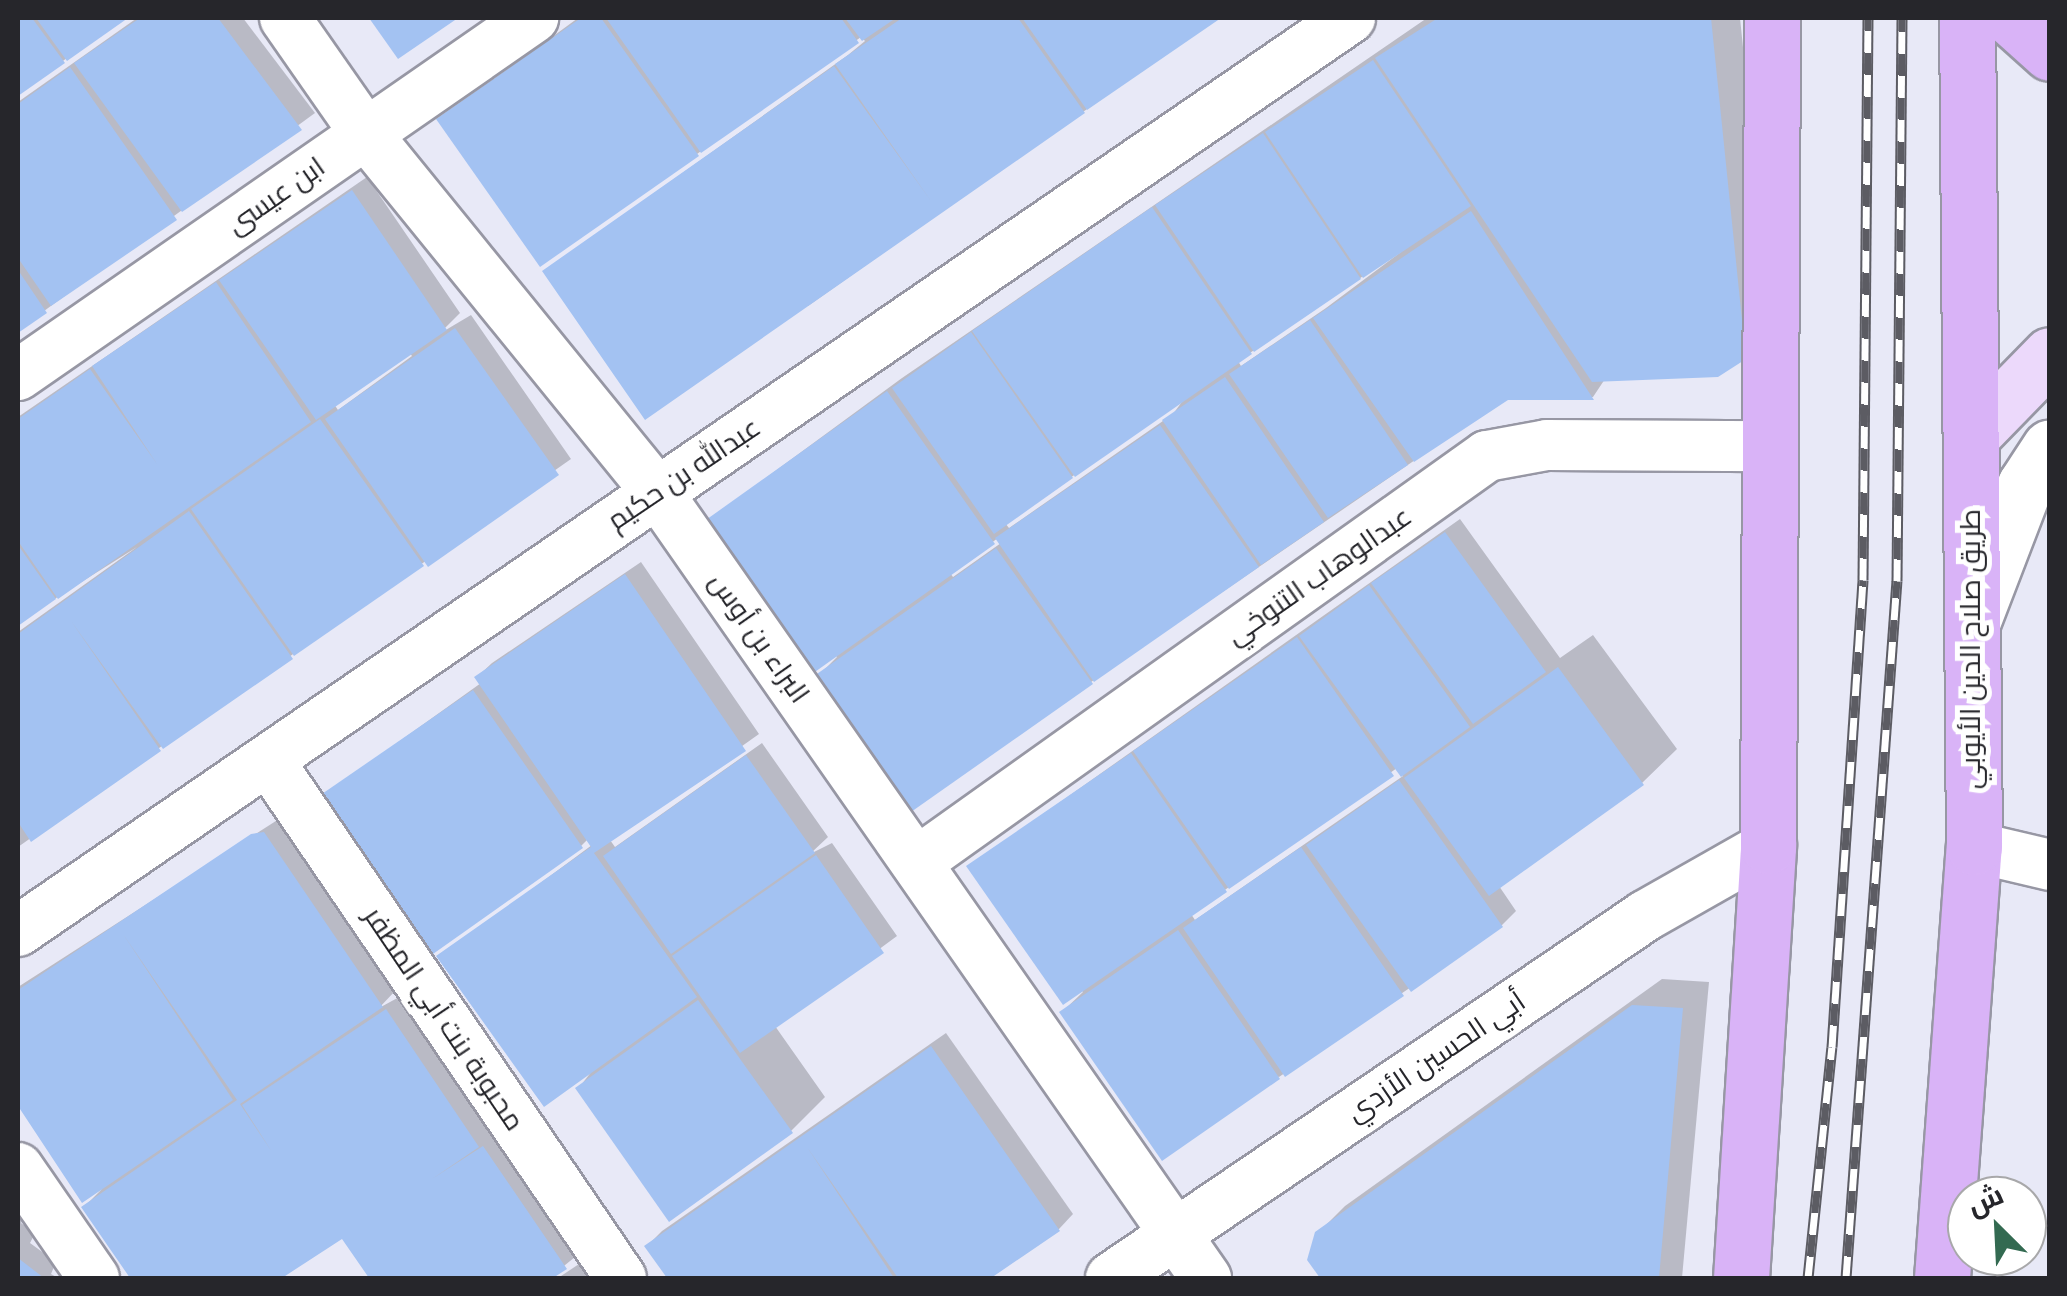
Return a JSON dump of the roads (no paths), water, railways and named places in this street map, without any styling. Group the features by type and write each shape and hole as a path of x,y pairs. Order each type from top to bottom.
{"main road":[{"path":"1741,1278 1768,846 1772,18"},
{"name":"طريق صلاح الدين الأيوبي","path":"1942,1278 1974,847 1967,635 1971,436 1967,18"},
{"path":"2011,18 2050,53"},
{"path":"1971,436 2050,355"}],"street":[{"name":"البراء بن أوس","path":"285,18 366,134 657,492 1206,1278"},
{"name":"ابن عيسى","path":"18,375 533,18"},
{"name":"عبدالله بن حكيم","path":"18,931 1350,18"},
{"name":"عبدالوهاب التنوخي","path":"916,862 1487,456 1547,445 1772,446"},
{"path":"1967,635 2025,485 2050,447"},
{"name":"محبوبة بنت أبي المظفر","path":"268,760 621,1278"},
{"name":"أبي الحسين الأزدي","path":"1111,1278 1645,916 1768,846"},
{"path":"1974,847 2050,865"},
{"path":"18,1168 94,1278"}],"railway":[{"path":"1808,1278 1832,1047 1863,580 1868,18"},
{"path":"1846,1278 1897,581 1902,18"}]}
